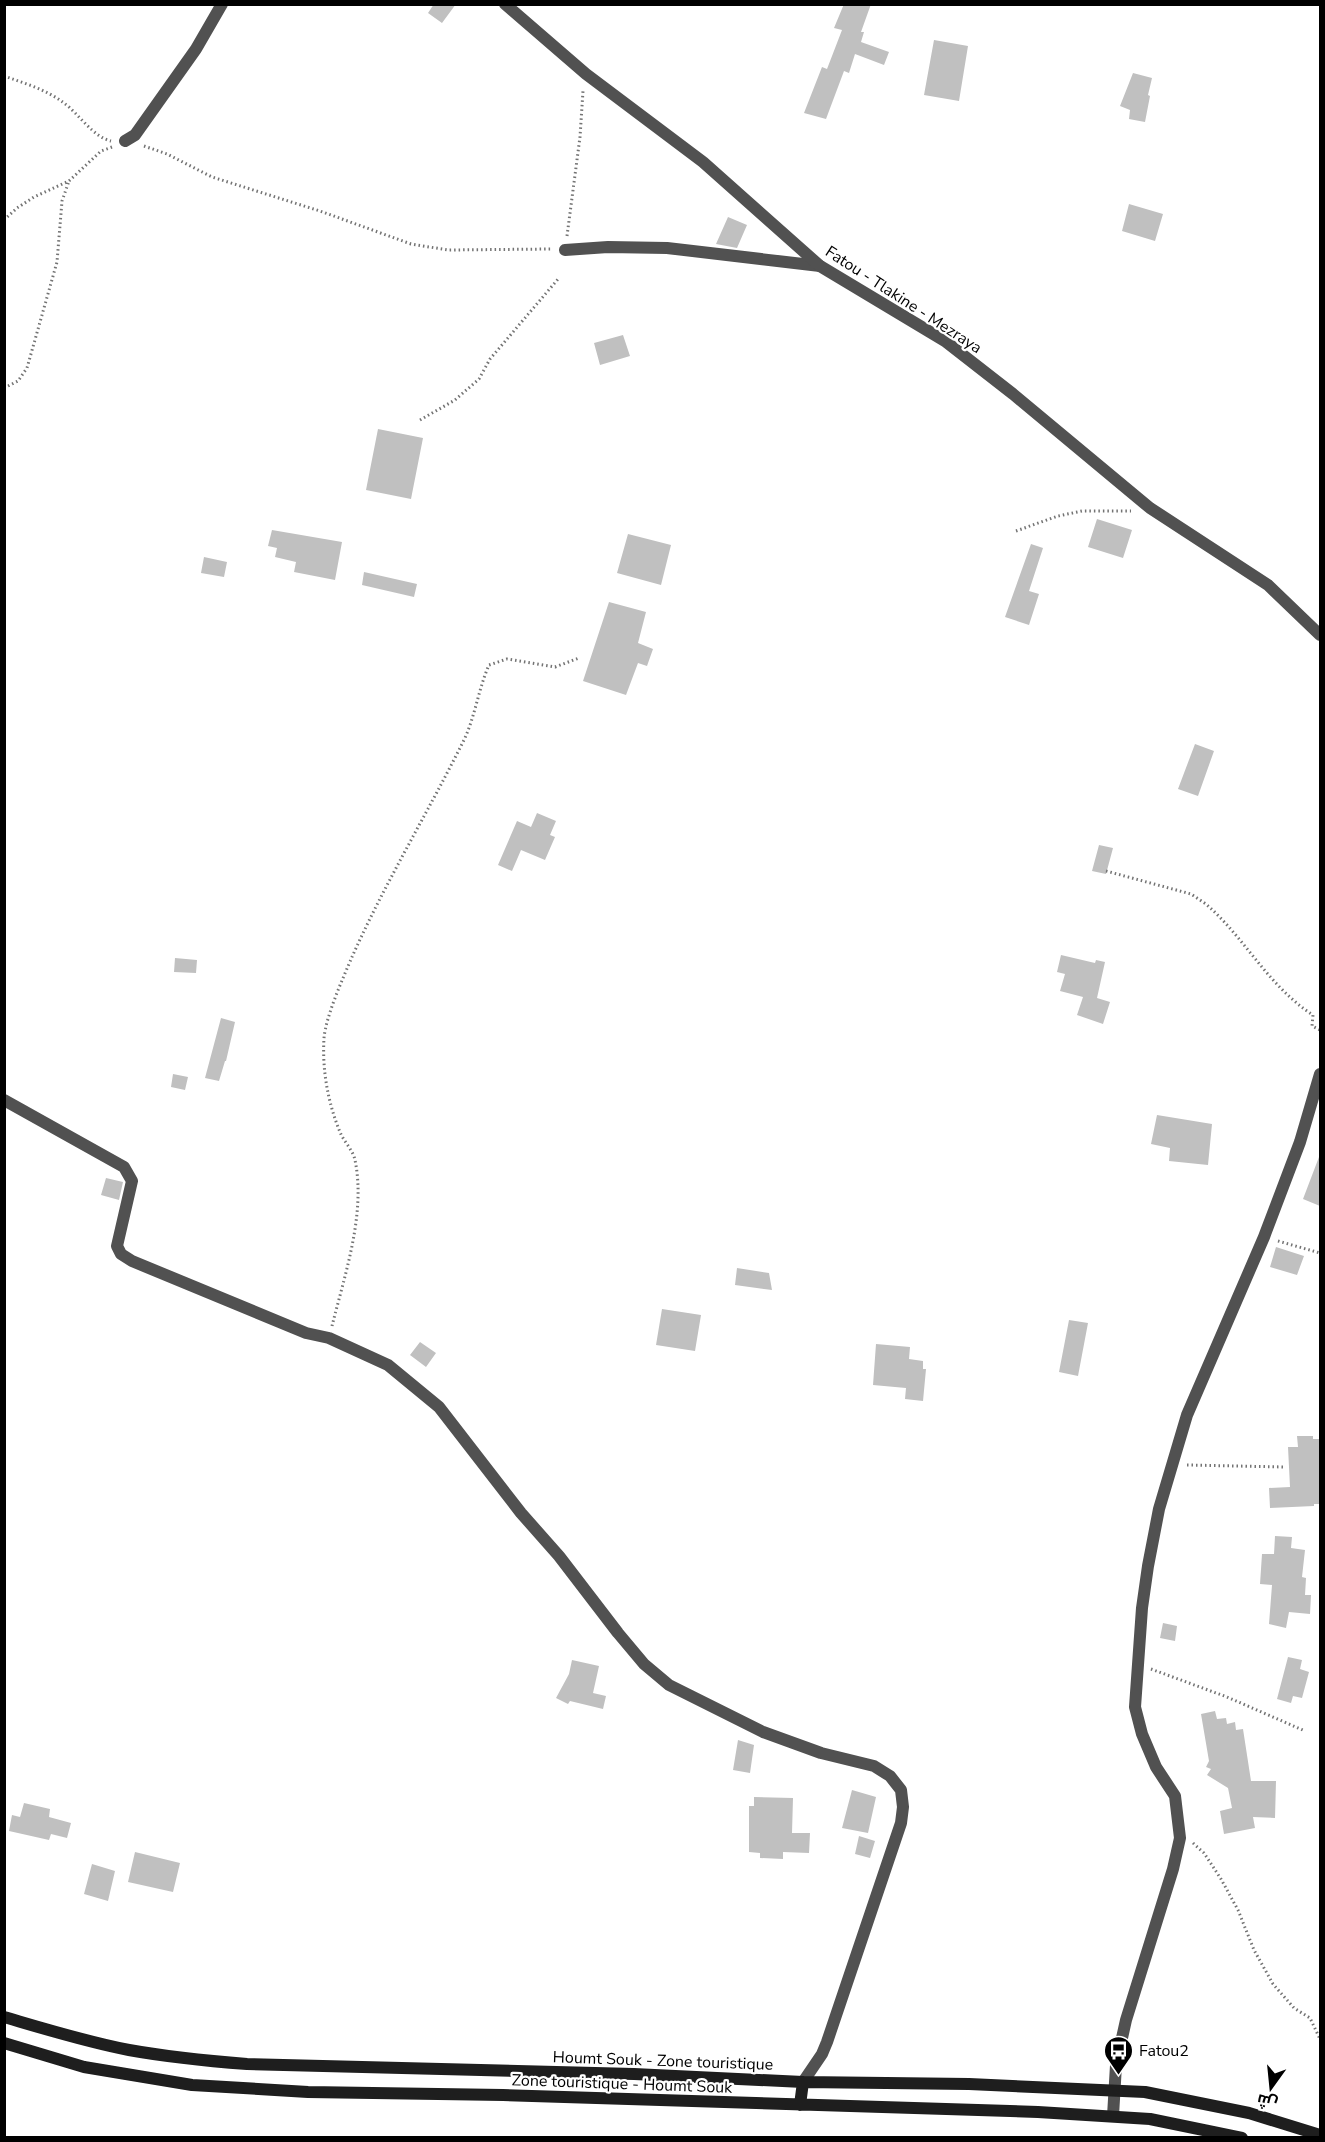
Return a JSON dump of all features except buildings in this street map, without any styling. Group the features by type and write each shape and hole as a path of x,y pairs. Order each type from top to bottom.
{"main road":[{"name":"Houmt Souk - Zone touristique","path":"4,2017 57,2033 127,2049 186,2059 247,2064 634,2074 803,2082 969,2084 1145,2092 1249,2113 1320,2134"},
{"name":"Zone touristique - Houmt Souk","path":"4,2043 84,2067 192,2085 308,2092 503,2095 1038,2112 1150,2119 1242,2138"},
{"path":"800,2105 803,2082"}],"street":[{"path":"124,141 135,135 196,49 222,4"},
{"name":"Fatou - Tlakine - Mezraya","path":"511,7 586,74 703,162 820,266 945,341 1013,394 1150,508 1268,585 1320,635"},
{"path":"565,249 667,248 820,266"},
{"path":"1113,2116 1116,2065 1126,2020 1173,1869 1180,1838 1175,1796 1156,1767 1142,1734 1135,1707 1148,1566 1159,1509 1187,1415 1264,1238 1300,1142 1320,1074"},
{"path":"4,1100 124,1167 132,1181 117,1246 121,1254 132,1261 306,1333 329,1338 388,1365 439,1407 618,1633 644,1664 669,1685 763,1732 821,1753 874,1766 890,1776 901,1790 903,1807 901,1823 827,2042 822,2054 803,2082"}],"path":[{"path":"4,76 65,103 108,141 124,141 167,154 212,177 320,211 411,244 448,250 565,249 586,74"},
{"path":"4,220 17,207 69,181 101,152 124,141"},
{"path":"4,388 18,381 27,368 57,262 62,201 69,181"},
{"path":"420,420 455,400 479,379 490,359 559,278"},
{"path":"1016,531 1058,516 1082,512 1134,511 1150,508"},
{"path":"329,1338 350,1258 357,1202 354,1157 341,1134 331,1104 325,1073 324,1037 340,985 372,912 435,799 469,731 489,665 507,659 555,667 579,658"},
{"path":"1106,871 1191,894 1206,904 1283,992 1299,1007 1313,1015 1312,1026 1320,1030"},
{"path":"1264,1238 1320,1253"},
{"path":"1173,1459 1188,1465 1284,1467"},
{"path":"1138,1667 1157,1670 1305,1731"},
{"path":"1180,1838 1195,1844 1204,1853 1238,1910 1254,1950 1273,1984 1289,2004 1310,2018 1320,2039"}],"place":[{"name":"Fatou2","path":"1118,2076"}]}
